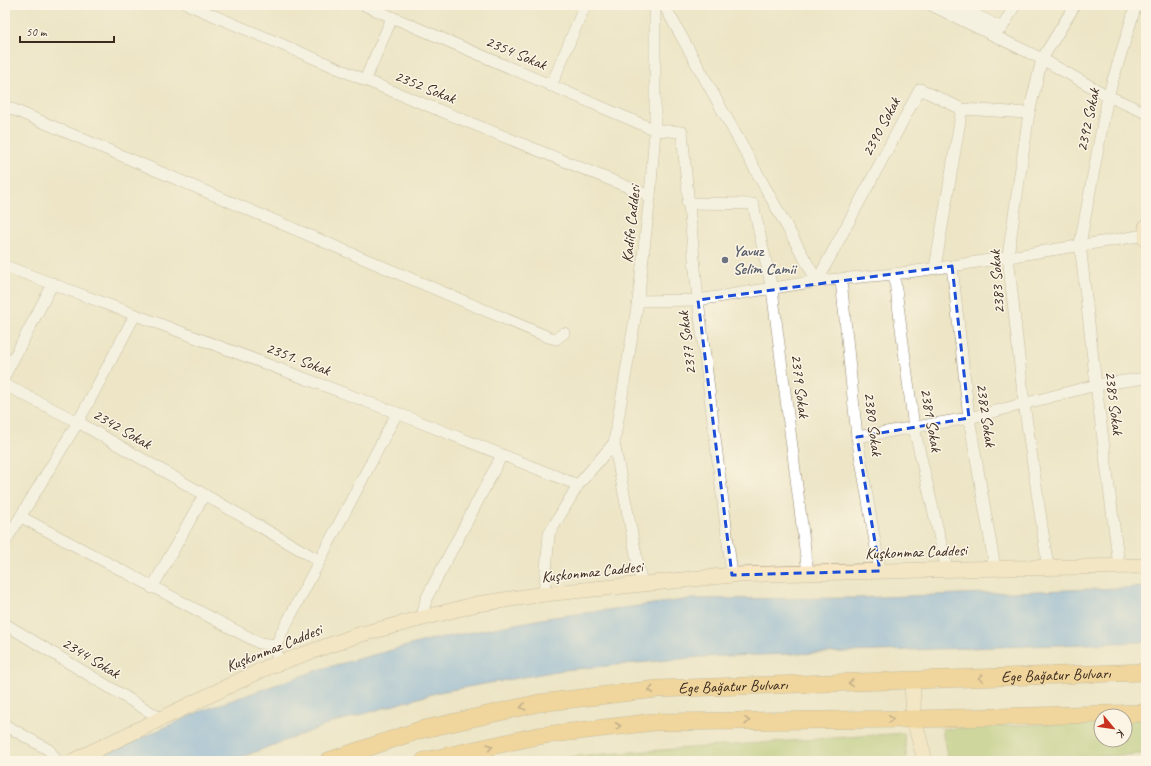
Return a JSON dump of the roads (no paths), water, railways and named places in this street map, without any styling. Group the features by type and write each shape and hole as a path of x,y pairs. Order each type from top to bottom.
{"main road":[{"name":"Ege Bağatur Bulvarı","path":"328,761 420,730 539,703 657,689 1146,672"},
{"name":"Ege Bağatur Bulvarı","path":"424,761 537,736 654,722 914,719 1146,713"}],"street":[{"name":"2352 Sokak","path":"188,5 365,80 650,196"},
{"name":"2354 Sokak","path":"364,5 655,130"},
{"path":"551,86 585,5"},
{"name":"Kadife Caddesi","path":"642,585 614,444 638,301 650,196 655,130 655,5"},
{"path":"664,5 817,281"},
{"path":"931,5 1042,59 1108,96 1146,113"},
{"path":"956,5 1002,28 1015,5"},
{"name":"2383 Sokak","path":"1048,568 1024,403 1008,256 1029,113 1042,59 1075,5"},
{"name":"2392 Sokak","path":"1080,244 1108,96 1136,5"},
{"path":"365,80 392,18"},
{"name":"2390 Sokak","path":"817,281 920,89 962,109 1029,113"},
{"path":"5,106 548,337 556,339 564,333"},
{"path":"935,268 962,109"},
{"name":"2377 Sokak","path":"655,130 682,132 687,203 732,576"},
{"name":"2379 Sokak","path":"687,203 753,204 772,289 808,573"},
{"path":"638,301 698,300 817,281 841,280 952,266 1146,234"},
{"name":"2385 Sokak","path":"1080,244 1119,566"},
{"name":"2351. Sokak","path":"5,266 397,413 578,485"},
{"name":"2382 Sokak","path":"952,266 969,418 996,568"},
{"name":"2381 Sokak","path":"894,274 914,428 947,569"},
{"name":"2380 Sokak","path":"841,280 857,437 880,571"},
{"path":"5,375 53,283"},
{"path":"5,385 78,422 135,315"},
{"path":"857,437 969,418 1096,385 1146,378"},
{"path":"278,663 276,645 397,413"},
{"name":"2342 Sokak","path":"5,542 78,422 320,561"},
{"path":"544,594 548,534 578,485 614,444"},
{"path":"422,618 426,599 502,455"},
{"path":"152,588 204,494"},
{"path":"21,517 152,588 259,643 276,645"},
{"name":"Kuşkonmaz Caddesi","path":"73,761 160,718 278,663 358,635 476,604 544,594 732,576 947,569 1146,566"},
{"name":"2344 Sokak","path":"5,624 160,718"},
{"path":"912,681 914,719 925,761"},
{"path":"5,725 49,750 58,761"}],"water":[{"path":"1146,587 1146,642 700,657 563,670 439,692 332,723 231,761 90,761 201,711 321,669 429,640 553,617 692,599 854,598"}],"place":[{"name":"Yavuz Selim Camii","path":"725,260"}]}
